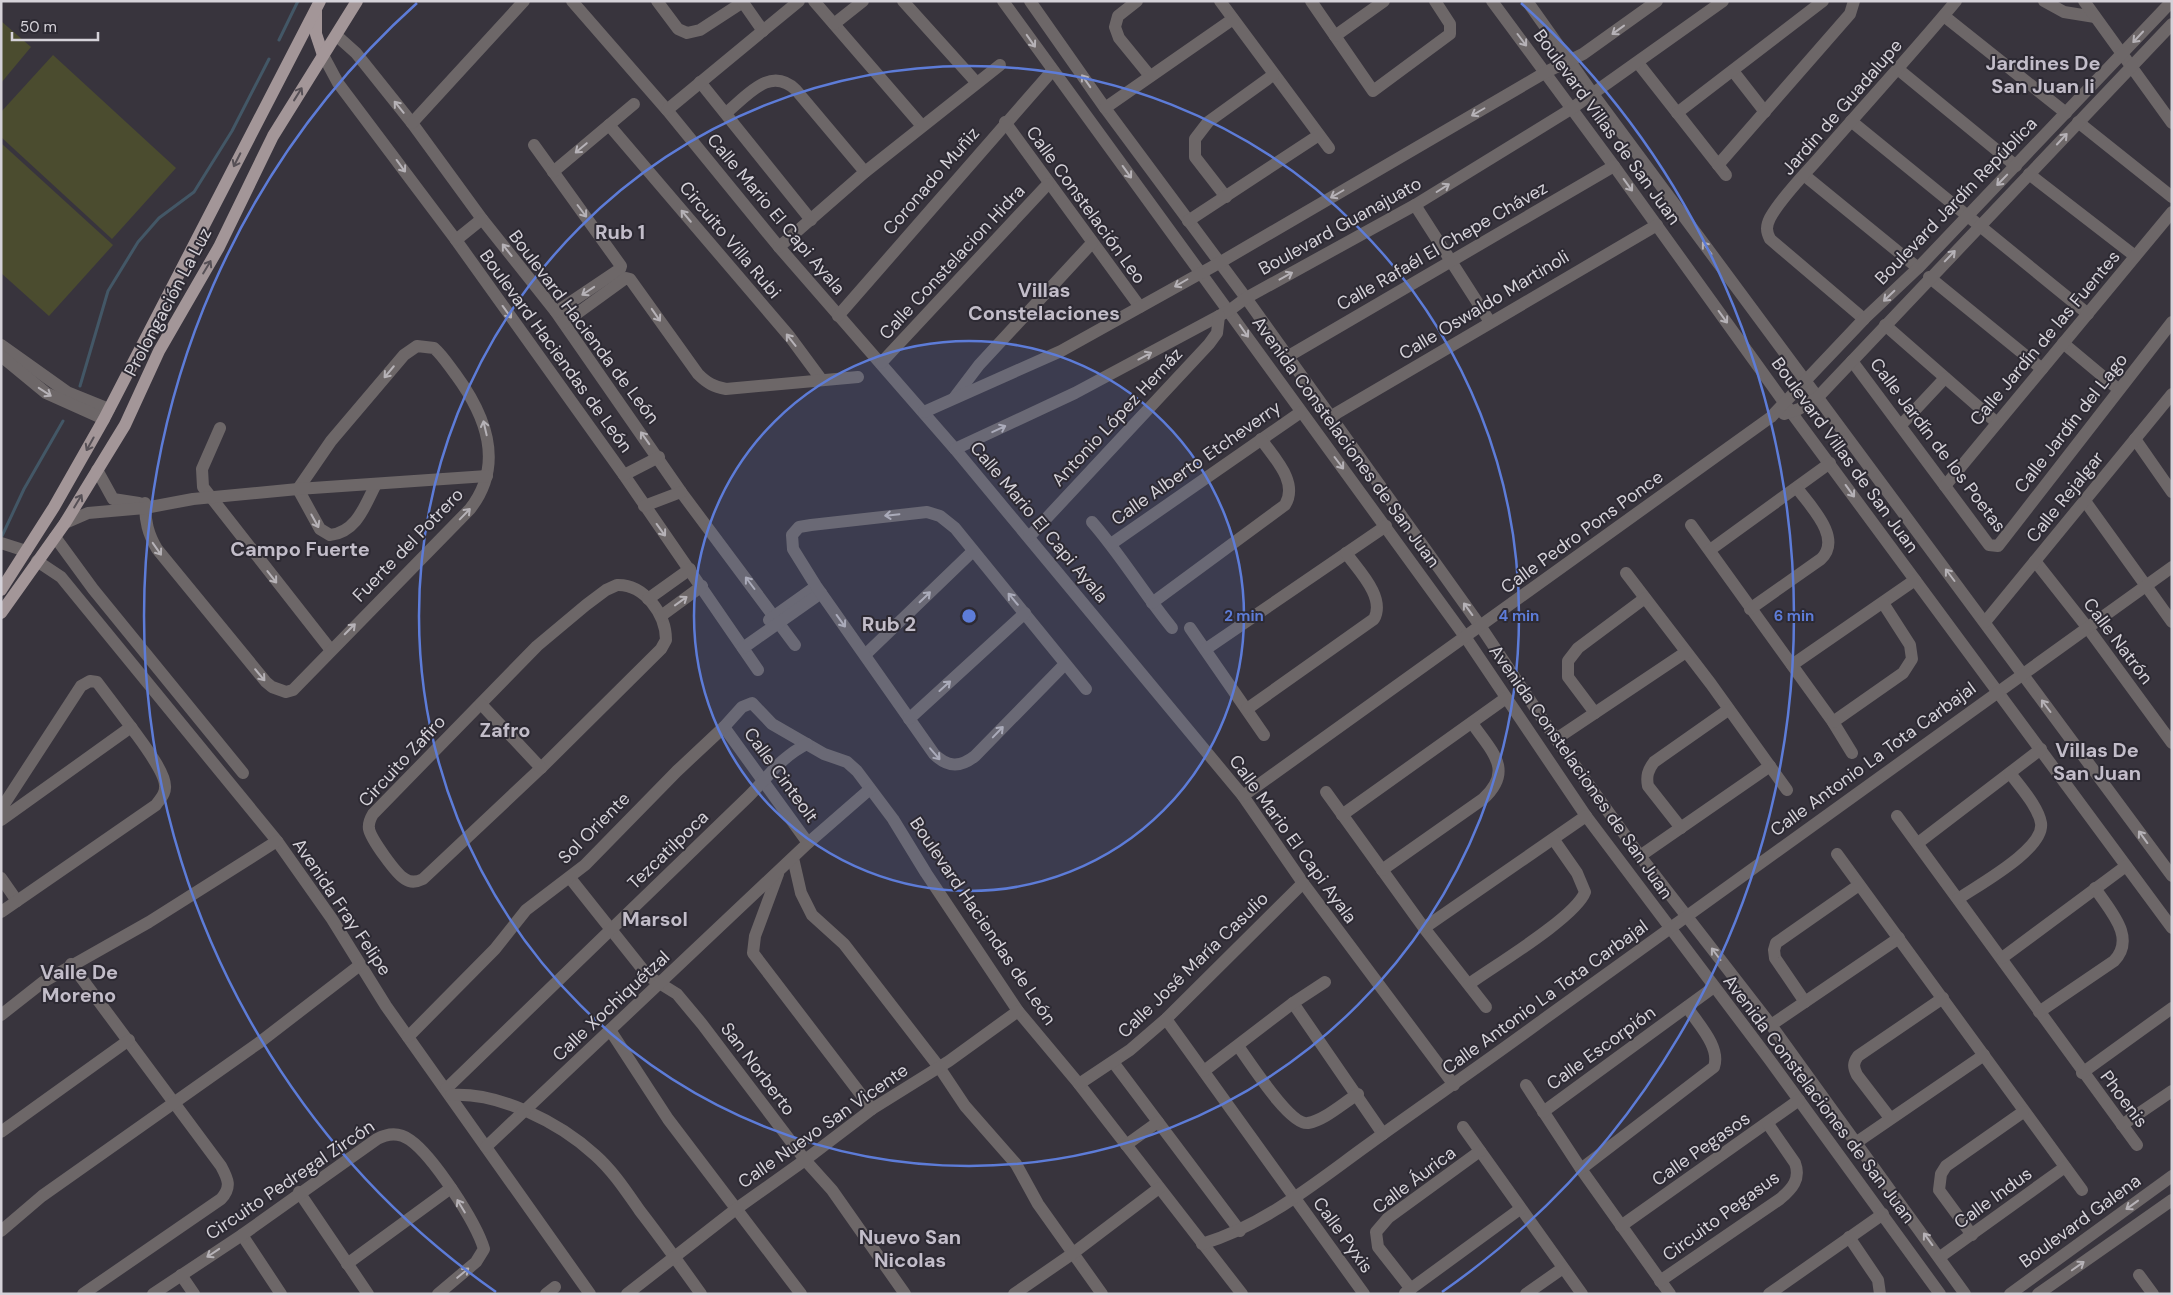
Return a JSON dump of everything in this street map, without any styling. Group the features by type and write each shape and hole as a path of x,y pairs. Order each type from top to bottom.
{"main road":[{"name":"Prolongación La Luz","path":"1,613 65,523 125,425 159,351 218,247 273,136 323,54 337,36 356,1"},
{"name":"Prolongación La Luz","path":"1,590 106,414 298,39 318,4"},
{"path":"318,4 316,34 323,54"},
{"path":"298,39 316,34 337,36"}],"street":[{"path":"412,123 524,1"},
{"name":"Calle Mario El Capi Ayala","path":"572,1 668,110 779,247 838,316 924,412 1242,796 1303,883 1454,1085"},
{"path":"657,1 678,29 688,34 700,30 742,2 763,31"},
{"path":"668,110 799,1"},
{"path":"814,1 922,126"},
{"path":"834,24 863,1"},
{"path":"903,1 976,82"},
{"name":"Avenida Constelaciones de San Juan","path":"1003,1 1052,71 1200,272 1224,313 1386,526 1466,638 1586,816 1800,1100 1940,1294"},
{"name":"Avenida Constelaciones de San Juan","path":"1030,1 1104,108 1246,298 1481,627 1556,739 1640,856 1771,1025 1965,1294"},
{"path":"1137,1 1118,16 1115,27 1119,38 1150,76"},
{"path":"1220,1 1273,75 1329,148"},
{"path":"1310,1 1373,90 1450,34 1450,24 1435,1"},
{"path":"1335,36 1384,1"},
{"name":"Boulevard Villas de San Juan","path":"1492,1 1546,72 1788,407 2172,928"},
{"name":"Boulevard Villas de San Juan","path":"1527,1 1593,94 2172,876"},
{"name":"Boulevard Guanajuato","path":"924,412 1061,351 1219,263 1546,72 1570,61 1603,41 1657,1"},
{"name":"Boulevard Guanajuato","path":"955,449 1074,393 1224,313 1246,298 1415,205 1571,109 1638,63 1722,1"},
{"path":"1677,113 1824,1"},
{"path":"1638,63 1722,170 1765,112 1850,14 1854,1"},
{"name":"Jardin de Guadalupe","path":"1864,319 1770,239 1767,226 1771,216 1804,175 1850,121 1899,70 1956,1"},
{"path":"2044,1 2064,12 2095,17"},
{"path":"2084,1 2172,123"},
{"name":"Boulevard Jardín República","path":"1788,407 1806,381 1864,319 1918,268 2172,1"},
{"path":"1944,16 2066,113"},
{"path":"1104,108 1233,19"},
{"name":"Boulevard Jardín República","path":"1788,407 1808,405 1818,397 1929,277 2172,24"},
{"name":"Boulevard Hacienda de León","path":"337,36 356,53 412,123 482,219 560,318 659,457 681,492 795,645"},
{"name":"Boulevard Haciendas de León","path":"323,54 338,83 456,240 702,586 758,670"},
{"path":"779,247 865,172 1000,64"},
{"path":"1899,70 2016,166"},
{"name":"Coronado Muñiz","path":"838,316 1004,122 1052,71"},
{"path":"1733,71 1765,112"},
{"path":"1226,197 1195,157 1195,139 1208,122 1273,75"},
{"path":"726,113 767,81 784,80 796,90 865,172"},
{"path":"700,82 811,220"},
{"path":"553,172 634,104"},
{"path":"1850,121 2088,314"},
{"name":"Calle Constelación Leo","path":"1004,122 1140,307"},
{"path":"2078,122 2172,198"},
{"name":"Circuito Villa Rubi","path":"609,125 790,338 821,379"},
{"path":"1188,221 1319,135"},
{"path":"534,145 621,266 620,269 560,318"},
{"name":"Calle Rafaél El Chepe Chávez","path":"1287,357 1614,166"},
{"path":"2029,174 2135,256"},
{"path":"1804,175 1918,268"},
{"name":"Calle Constelacion Hidra","path":"881,363 1048,184"},
{"path":"1415,205 1450,263 1490,322"},
{"name":"Calle Jardín de las Fuentes","path":"1945,486 2172,212"},
{"path":"456,240 482,219"},
{"name":"Calle Oswaldo Martinoli","path":"1330,417 1657,225"},
{"path":"952,399 980,365 1092,244"},
{"path":"1929,277 2042,369"},
{"path":"560,318 626,278 630,279 690,364 706,382 726,389 858,377"},
{"name":"Antonio López Hernáz","path":"1029,537 1209,344 1217,333 1224,313"},
{"name":"Calle Jardín del Lago","path":"1998,546 2118,389 2172,322"},
{"path":"1885,325 1997,423"},
{"path":"2064,343 2118,389"},
{"name":"Fuerte del Potrero","path":"149,505 149,537 157,550 266,682 280,691 286,692 292,690 330,649 470,509 484,488 487,476 486,429 472,398 440,353 427,346 417,346 404,355 331,441 298,489"},
{"path":"3,353 106,414"},
{"name":"Calle Jardín de los Poetas","path":"1852,360 1989,545 1998,546"},
{"path":"1901,425 1945,378"},
{"name":"Calle Rejalgar","path":"1985,622 2172,394"},
{"name":"Calle Pedro Pons Ponce","path":"1242,796 1788,407"},
{"name":"Calle Alberto Etcheverry","path":"1111,544 1301,412"},
{"path":"220,428 206,457 201,476 203,487 330,649"},
{"path":"1152,603 1286,506 1291,492 1289,482 1261,439"},
{"path":"2135,439 2172,492"},
{"path":"624,475 659,457"},
{"path":"1710,550 1830,463"},
{"path":"97,470 113,504"},
{"path":"65,523 113,504 149,505 298,489 487,476"},
{"path":"298,489 320,529 330,535 345,532 352,526 376,484"},
{"path":"1750,609 1821,559 1829,547 1829,539 1824,527 1797,488"},
{"path":"644,506 681,492"},
{"path":"2084,500 2172,622"},
{"path":"1065,664 975,756 963,765 947,764 940,760 909,719 818,590 791,543 792,535 799,527 927,512 946,520 1025,613 1086,689"},
{"path":"1092,522 1111,544 1172,628"},
{"path":"1691,525 1833,722 1852,753"},
{"path":"1206,649 1386,526"},
{"path":"55,537 93,589 243,773"},
{"path":"1,543 26,551"},
{"path":"865,655 973,551"},
{"path":"1247,709 1374,619 1377,606 1375,597 1346,553"},
{"name":"Calle Natrón","path":"2035,561 2087,627 2172,744"},
{"name":"Avenida Fray Felipe","path":"37,562 61,577 277,841 332,919 360,965 408,1036 590,1294"},
{"name":"Calle Antonio La Tota Carbajal","path":"1202,1244 1240,1231 1261,1220 1294,1197 1454,1085 1686,915 2172,567"},
{"path":"648,599 690,570"},
{"path":"1626,574 1711,684 1787,790"},
{"path":"1792,665 1915,580"},
{"name":"Circuito Zafiro","path":"626,584 639,590 661,616 666,640 661,649 542,768 424,879 410,882 397,873 370,832 369,820 378,806 538,646 606,590 617,585 626,584"},
{"path":"661,616 702,586"},
{"path":"741,645 818,590"},
{"path":"1595,713 1568,677 1568,661 1578,648 1645,598"},
{"path":"1833,722 1902,673 1912,659 1910,645 1883,603"},
{"path":"909,719 1025,613"},
{"path":"1190,628 1264,734"},
{"path":"1556,739 1686,652"},
{"path":"1,809 82,686 90,681 97,682 165,777 166,788 156,804 1,912"},
{"path":"1342,815 1506,698"},
{"name":"Sol Oriente","path":"408,1036 495,949 526,910 542,896 570,878 676,771 749,703 754,704 767,721 788,733"},
{"path":"481,704 542,768"},
{"path":"1681,828 1648,786 1646,778 1648,769 1654,762 1728,710"},
{"path":"1382,870 1483,799 1495,787 1500,769 1497,759 1472,723"},
{"path":"1,820 131,727"},
{"name":"Calle Cinteolt","path":"724,727 808,843"},
{"name":"Boulevard Haciendas de León","path":"788,733 824,754 850,764 893,819 926,873 1018,1011 1079,1084 1242,1294"},
{"name":"Tezcatilpoca","path":"448,1092 764,780 782,759 807,744"},
{"path":"1918,843 2041,749"},
{"path":"1640,856 1770,766"},
{"path":"1958,899 2027,851 2037,840 2041,831 2037,813 2010,773"},
{"name":"Calle Xochiquétzal","path":"486,1147 610,1030 662,984 808,843 870,789"},
{"path":"1326,792 1406,904 1486,1007"},
{"path":"1424,928 1554,840 1586,816"},
{"name":"Phoenis","path":"1897,816 2002,958 2082,1073 2137,1146"},
{"path":"1469,984 1566,915 1583,899 1585,892 1578,873 1554,840"},
{"path":"1,1015 43,982 71,964 149,922 277,841"},
{"path":"1837,854 1943,998 2023,1112 2082,1190"},
{"path":"793,858 806,906 812,915 844,944 939,1067 965,1106 1016,1164 1038,1204 1102,1294"},
{"path":"2002,958 2126,866"},
{"path":"778,871 752,946 757,960 872,1109"},
{"path":"1,878 17,901"},
{"name":"San Norberto","path":"570,878 610,931 648,976 677,994 702,1024 805,1160 832,1190 905,1294"},
{"name":"Calle José María Casulio","path":"1079,1084 1113,1062 1166,1019 1303,883"},
{"path":"1805,1002 1775,958 1774,950 1776,943 1859,885"},
{"path":"2039,1012 2114,960 2123,949 2124,940 2121,929 2095,888"},
{"path":"1771,1025 1899,938"},
{"path":"71,964 129,1040 172,1103 221,1166 227,1178 228,1188 221,1199 82,1294"},
{"path":"1,1231 42,1196 260,1042 360,965"},
{"path":"1204,1071 1293,1003 1325,982"},
{"name":"Calle Escorpión","path":"1621,1226 1543,1112 1714,987"},
{"path":"1890,1118 1857,1075 1854,1069 1855,1061 1858,1056 1943,998"},
{"path":"1293,1003 1358,1094 1383,1134"},
{"path":"1581,1169 1714,1067 1716,1062 1715,1050 1687,1007"},
{"path":"2082,1073 2172,1008"},
{"name":"Calle Nuevo San Vicente","path":"626,1294 736,1209 872,1109 939,1067 1018,1011"},
{"name":"Calle Pyxis","path":"1166,1019 1364,1294"},
{"path":"610,1030 668,1118 801,1294"},
{"path":"1,1132 129,1040"},
{"path":"1238,1046 1285,1109 1298,1122 1306,1124 1316,1120 1358,1094"},
{"path":"1857,1142 1984,1055"},
{"path":"1113,1062 1240,1231"},
{"path":"1526,1085 1543,1112"},
{"path":"2122,1125 2172,1091"},
{"path":"448,1092 482,1097 526,1111 574,1138 614,1174 701,1294"},
{"name":"Calle Pegasos","path":"1621,1226 1800,1100"},
{"path":"1972,1235 1939,1190 1940,1174 1952,1161 2023,1112"},
{"path":"1126,1145 1158,1122"},
{"name":"Circuito Pegasus","path":"1660,1281 1780,1199 1795,1183 1798,1169 1768,1124"},
{"path":"1463,1127 1582,1294"},
{"name":"Circuito Pedregal Zircón","path":"153,1294 242,1235 299,1192 377,1139 391,1134 409,1139 418,1147 451,1188 474,1227 484,1249 476,1262 438,1294"},
{"name":"Calle Áurica","path":"1407,1291 1378,1247 1376,1232 1388,1218 1480,1151"},
{"name":"Calle Indus","path":"1940,1257 2065,1167"},
{"name":"Boulevard Galena","path":"2010,1294 2172,1176"},
{"path":"347,1264 451,1188"},
{"path":"1014,1294 1072,1254 1159,1188"},
{"path":"299,1192 368,1294"},
{"name":"Boulevard Galena","path":"2038,1294 2172,1200"},
{"path":"1407,1291 1520,1209"},
{"path":"1769,1294 1884,1214"},
{"name":"Circuito Pegasus","path":"1621,1226 1670,1294"},
{"path":"242,1235 281,1294"},
{"path":"1849,1237 1878,1280 1880,1294"},
{"path":"1526,1294 1563,1268"},
{"path":"182,1275 194,1294"},
{"path":"2139,1275 2153,1294"}],"green space":[{"path":"1,21 31,47 1,83"},
{"path":"53,55 176,168 112,239 1,137 1,112"},
{"path":"1,143 113,245 49,316 1,273"}],"waterway":[{"path":"279,40 298,1"},
{"path":"80,386 108,291 138,242 159,218 194,192 232,131 269,59"},
{"path":"2,536 24,489 63,421"}],"district":[{"name":"Jardines De San Juan Ii","path":"2043,74"},
{"name":"Rub 1","path":"620,232"},
{"name":"Villas Constelaciones","path":"1044,302"},
{"name":"Campo Fuerte","path":"300,549"},
{"name":"Rub 2","path":"889,624"},
{"name":"Zafro","path":"505,730"},
{"name":"Villas De San Juan","path":"2097,762"},
{"name":"Marsol","path":"655,919"},
{"name":"Valle De Moreno","path":"79,984"},
{"name":"Nuevo San Nicolas","path":"910,1248"}]}
